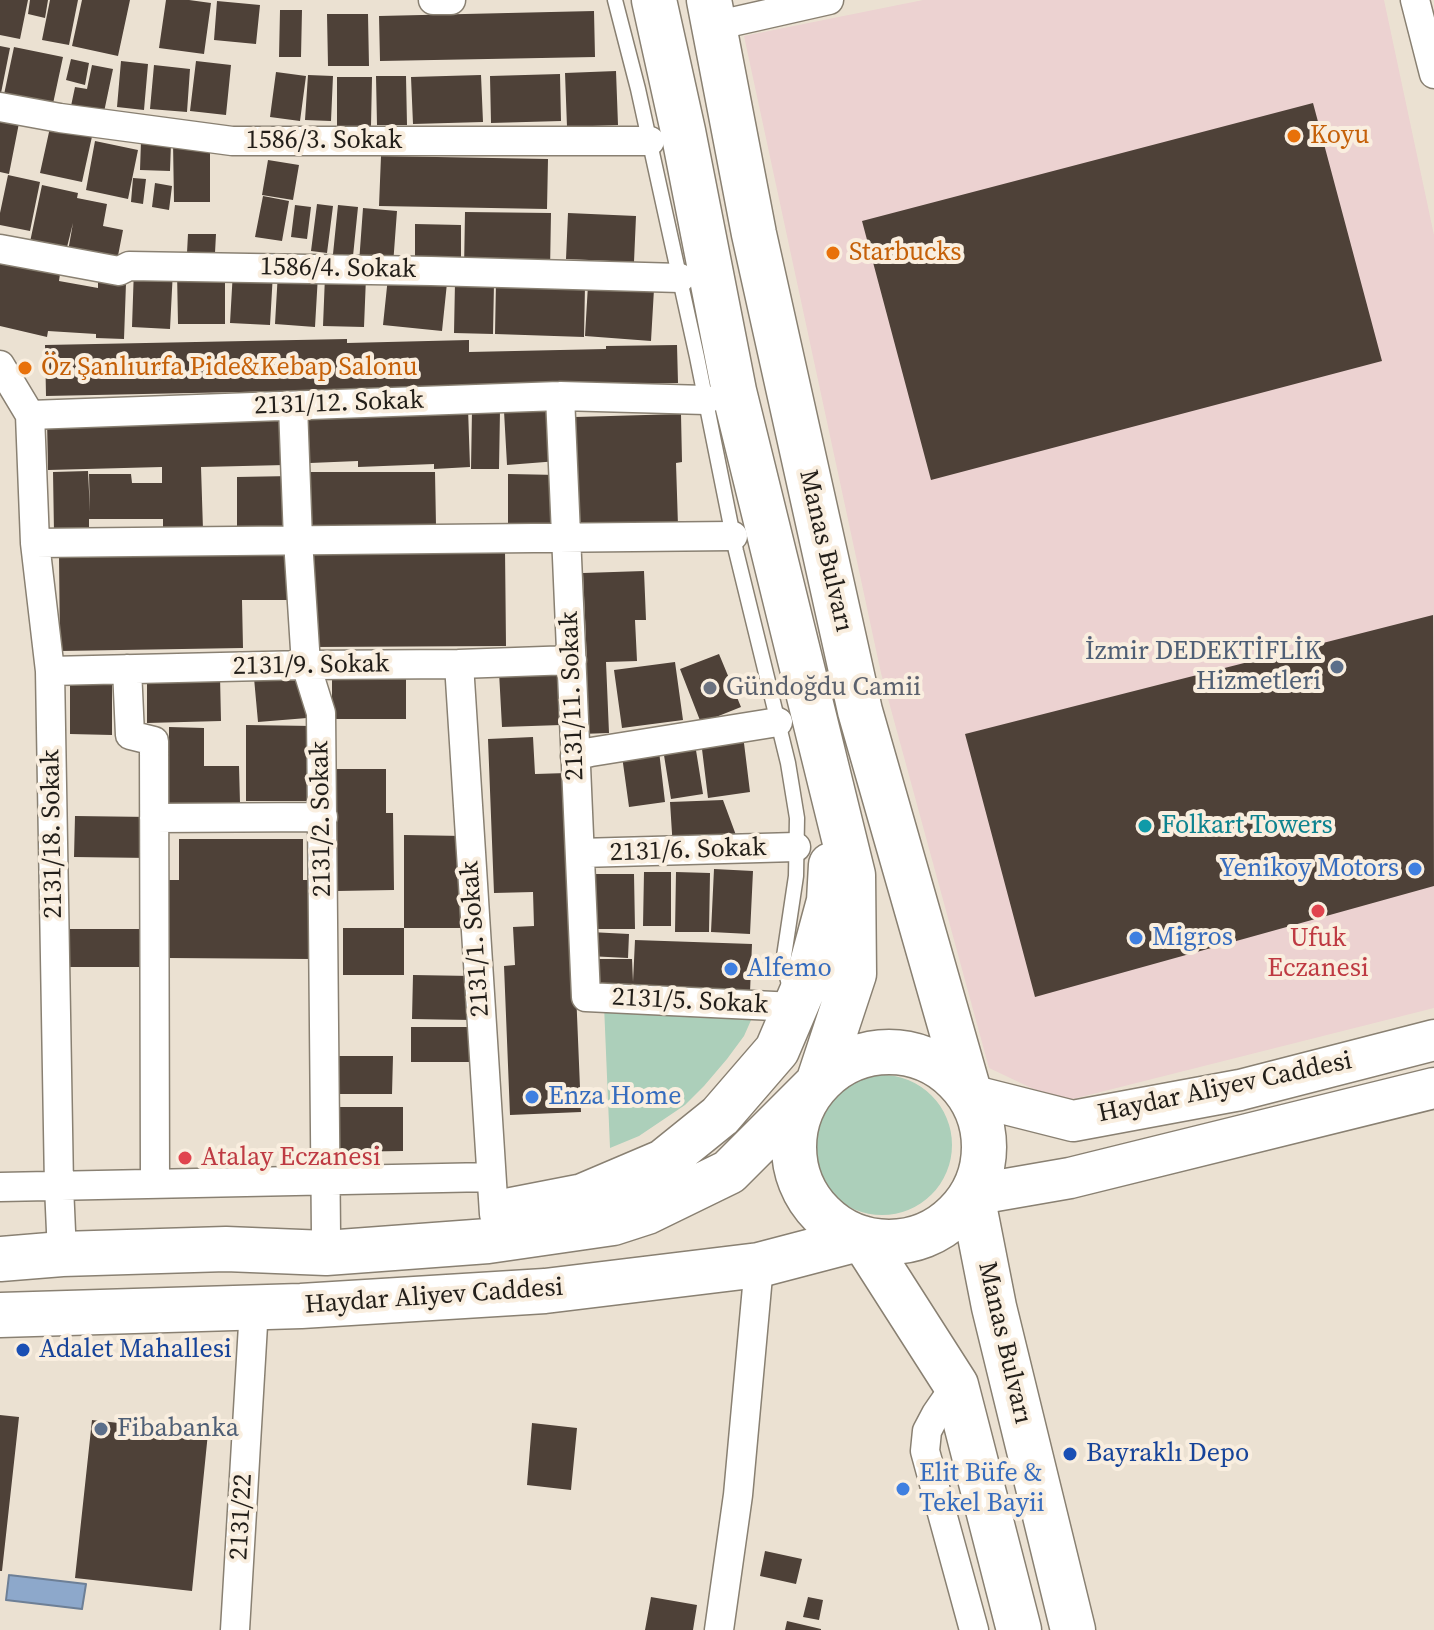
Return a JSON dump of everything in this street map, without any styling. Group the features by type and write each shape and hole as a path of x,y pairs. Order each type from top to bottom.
{"main road":[{"name":"Manas Bulvarı","path":"654,0 734,391 853,875 854,974 818,1083"},
{"name":"Manas Bulvarı","path":"712,13 754,234 860,711 970,1095"},
{"path":"226,1249 326,1234 413,1226 492,1196 583,1196 663,1162 720,1116 777,1050 809,975 829,901 836,811"},
{"name":"Haydar Aliyev Caddesi","path":"970,1095 1073,1121 1240,1090 1434,1040"},
{"path":"898,1052 928,1060 949,1072 970,1095 983,1130 983,1166 972,1195 955,1216 929,1233 900,1241 862,1238 836,1225 819,1211 803,1188 795,1161 794,1134 802,1107 818,1083 840,1065 868,1054 898,1052"},
{"name":"Haydar Aliyev Caddesi","path":"0,1259 226,1249 326,1253 488,1241 613,1223 647,1212 729,1172 818,1083"},
{"name":"Haydar Aliyev Caddesi","path":"972,1195 1070,1178 1434,1088"},
{"name":"Manas Bulvarı","path":"972,1195 994,1307 1073,1630"},
{"path":"862,1238 956,1385 1019,1630"},
{"name":"Haydar Aliyev Caddesi","path":"0,1315 254,1308 545,1291 759,1265 862,1238"}],"street":[{"path":"433,0 451,0"},
{"path":"712,13 829,0"},
{"path":"1415,0 1434,74"},
{"name":"1586/3. Sokak","path":"0,107 232,141 650,141"},
{"name":"1586/4. Sokak","path":"0,249 119,271 129,266 145,266 680,278"},
{"path":"0,365 30,415"},
{"name":"2131/12. Sokak","path":"30,415 560,396 706,400"},
{"name":"2131/11. Sokak","path":"560,396 586,997"},
{"name":"2131/2. Sokak","path":"293,406 306,665 321,713 326,1234"},
{"name":"2131/18. Sokak","path":"30,415 35,543 50,671 62,1254"},
{"path":"35,543 733,536"},
{"name":"2131/9. Sokak","path":"50,671 572,660"},
{"name":"2131/1. Sokak","path":"459,664 492,1196"},
{"path":"127,669 130,735 154,741 155,1184"},
{"path":"575,756 778,722"},
{"path":"154,818 323,817"},
{"name":"2131/6. Sokak","path":"580,853 796,847"},
{"name":"2131/5. Sokak","path":"586,997 795,1007"},
{"path":"0,1187 326,1181 492,1196"},
{"path":"719,1630 738,1495 759,1265"},
{"name":"2131/22","path":"235,1630 254,1308"},
{"path":"956,1385 927,1431 925,1451 974,1630"}],"lane":[{"path":"615,0 650,141 733,536 788,763 797,818 796,876 783,963 795,1007"}],"shaded area":[{"name":"Folkart Towers","path":"923,0 1384,0 1434,235 1434,1008 1061,1102 989,1068 881,673 744,36"}],"green space":[{"path":"604,1005 756,1009 744,1036 727,1059 685,1105 639,1136 610,1148"},
{"path":"882,1075 909,1080 932,1095 947,1118 952,1145 947,1172 932,1195 909,1210 882,1215 855,1210 832,1195 817,1172 812,1145 817,1118 832,1095 855,1080"}],"water":[{"path":"9,1575 86,1584 82,1609 6,1600"}],"building":[{"path":"0,0 28,0 20,39 0,35"},
{"path":"30,0 48,0 45,18 28,14"},
{"path":"50,0 78,0 69,45 42,40"},
{"path":"82,0 130,0 118,56 72,46"},
{"path":"166,0 211,3 204,54 159,48"},
{"path":"217,1 260,5 256,44 214,40"},
{"path":"280,10 302,10 301,57 279,57"},
{"path":"594,11 595,57 380,61 379,16"},
{"path":"327,14 368,14 369,66 328,66"},
{"path":"0,46 10,48 1,93 0,93"},
{"path":"14,47 63,57 51,113 2,104"},
{"path":"71,59 89,63 85,85 66,80"},
{"path":"121,61 148,64 144,110 117,107"},
{"path":"196,61 231,65 226,115 190,111"},
{"path":"92,65 113,69 104,112 71,106 75,87 87,89"},
{"path":"154,65 190,69 187,112 150,109"},
{"path":"616,71 618,125 567,127 565,73"},
{"path":"276,72 306,76 300,121 270,117"},
{"path":"560,74 561,121 491,123 490,76"},
{"path":"308,75 333,76 331,121 305,120"},
{"path":"481,75 483,122 413,124 411,77"},
{"path":"376,76 406,76 407,125 377,125"},
{"path":"337,77 372,77 371,126 337,126"},
{"path":"1313,103 1382,361 931,480 862,221"},
{"path":"0,119 19,123 9,174 0,172"},
{"path":"51,123 93,132 82,182 40,173"},
{"path":"95,141 138,150 128,199 86,190"},
{"path":"141,141 171,143 170,171 140,170"},
{"path":"173,142 196,142 196,151 210,150 210,202 174,202"},
{"path":"381,156 548,159 547,209 379,206"},
{"path":"268,160 299,165 293,200 262,195"},
{"path":"8,175 40,182 30,231 0,225"},
{"path":"133,178 146,179 143,204 131,202"},
{"path":"155,183 172,186 169,210 152,207"},
{"path":"42,185 78,193 77,198 107,204 103,226 123,230 116,266 67,257 73,223 66,251 30,242"},
{"path":"263,196 289,201 282,241 255,237"},
{"path":"317,204 333,206 327,253 311,251"},
{"path":"295,205 311,207 307,239 291,237"},
{"path":"338,205 358,207 353,256 333,254"},
{"path":"363,208 397,211 393,265 359,263"},
{"path":"465,212 551,213 550,271 464,270"},
{"path":"568,213 636,216 634,262 566,259"},
{"path":"415,224 461,225 461,267 415,266"},
{"path":"188,234 216,234 215,253 187,253"},
{"path":"0,261 60,274 59,281 98,288 98,282 126,283 124,339 48,331 47,337 0,326"},
{"path":"134,268 173,270 170,329 132,327"},
{"path":"177,271 225,271 225,324 178,324"},
{"path":"233,271 273,273 270,325 230,323"},
{"path":"278,272 318,275 315,327 275,324"},
{"path":"325,276 366,277 364,327 323,326"},
{"path":"388,277 447,283 442,331 383,325"},
{"path":"455,282 494,283 493,334 454,333"},
{"path":"496,282 585,285 584,337 495,334"},
{"path":"588,285 654,289 651,341 585,336"},
{"path":"347,339 347,343 469,340 469,352 677,345 678,383 46,396 45,345"},
{"path":"468,408 470,467 434,469 434,464 358,467 358,461 310,463 308,414"},
{"path":"555,408 558,461 507,465 504,411"},
{"path":"472,410 500,410 499,469 471,469"},
{"path":"284,414 285,465 201,467 203,530 163,530 163,519 89,519 89,533 54,533 53,472 88,471 90,512 89,474 131,474 132,483 162,483 162,467 48,470 47,419"},
{"path":"681,414 682,462 676,463 678,526 579,529 575,417"},
{"path":"310,472 435,472 436,526 311,527"},
{"path":"508,474 558,475 558,527 508,527"},
{"path":"292,476 292,531 237,530 237,477"},
{"path":"505,549 506,646 312,647 311,550"},
{"path":"287,550 288,600 242,600 243,648 60,651 59,554"},
{"path":"644,571 646,620 635,620 637,661 606,662 609,733 581,734 579,663 587,663 583,573"},
{"path":"1433,615 1434,886 1035,997 965,734"},
{"name":"Gündoğdu Camii","path":"719,654 741,707 701,723 680,669"},
{"path":"675,662 683,720 622,728 614,670"},
{"path":"559,670 561,725 502,727 499,672"},
{"path":"304,674 307,718 258,722 254,678"},
{"path":"332,675 406,675 406,719 332,719"},
{"path":"220,676 221,721 147,723 147,677"},
{"path":"70,677 112,677 112,735 70,734"},
{"path":"246,725 313,726 313,801 246,801"},
{"path":"169,727 204,728 204,766 239,766 240,803 169,803"},
{"path":"743,735 750,792 708,798 701,741"},
{"path":"533,737 535,774 567,773 581,1112 510,1115 504,966 515,965 513,927 534,926 533,892 494,893 488,739"},
{"path":"695,744 703,794 671,799 663,749"},
{"path":"659,751 665,802 629,807 622,756"},
{"path":"337,769 386,769 386,813 393,813 394,890 337,891"},
{"path":"723,800 740,846 673,849 670,802"},
{"path":"75,816 150,817 150,858 74,857"},
{"path":"404,835 464,836 463,928 404,928"},
{"path":"179,839 303,839 303,880 312,880 312,959 168,958 168,880 179,880"},
{"path":"714,869 753,871 750,934 711,932"},
{"path":"644,872 671,872 671,926 643,926"},
{"path":"676,872 710,873 709,932 675,932"},
{"path":"588,874 634,874 635,929 588,929"},
{"path":"343,928 404,928 404,975 343,975"},
{"path":"70,929 146,929 146,967 70,967"},
{"path":"590,932 629,934 628,958 588,956"},
{"path":"635,940 752,944 750,992 633,985 592,986 592,959 632,959 633,982"},
{"path":"413,975 472,976 472,1020 412,1019"},
{"path":"411,1027 473,1027 473,1062 411,1062"},
{"path":"333,1056 393,1056 392,1094 333,1094"},
{"path":"334,1107 403,1107 403,1151 334,1152"},
{"path":"0,1415 19,1417 2,1571 0,1571"},
{"path":"92,1420 208,1433 192,1591 75,1578"},
{"path":"532,1423 577,1428 571,1490 527,1485"},
{"path":"765,1551 802,1559 796,1584 760,1576"},
{"path":"651,1597 697,1605 693,1630 645,1630"},
{"path":"808,1597 823,1600 819,1620 803,1617"},
{"path":"787,1621 821,1629 821,1630 785,1630"}],"place":[{"name":"Koyu","path":"1294,136"},
{"name":"Starbucks","path":"833,253"},
{"name":"Öz Şanlıurfa Pide&Kebap Salonu","path":"25,368"},
{"name":"İzmir DEDEKTİFLİK Hizmetleri","path":"1337,667"},
{"name":"Gündoğdu Camii","path":"710,688"},
{"name":"Folkart Towers","path":"1145,826"},
{"name":"Yenikoy Motors","path":"1415,869"},
{"name":"Ufuk Eczanesi","path":"1318,911"},
{"name":"Migros","path":"1136,938"},
{"name":"Alfemo","path":"731,969"},
{"name":"Enza Home","path":"532,1097"},
{"name":"Atalay Eczanesi","path":"185,1158"},
{"name":"Adalet Mahallesi","path":"23,1350"},
{"name":"Fibabanka","path":"101,1429"},
{"name":"Bayraklı Depo","path":"1070,1454"},
{"name":"Elit Büfe & Tekel Bayii","path":"903,1489"}]}
